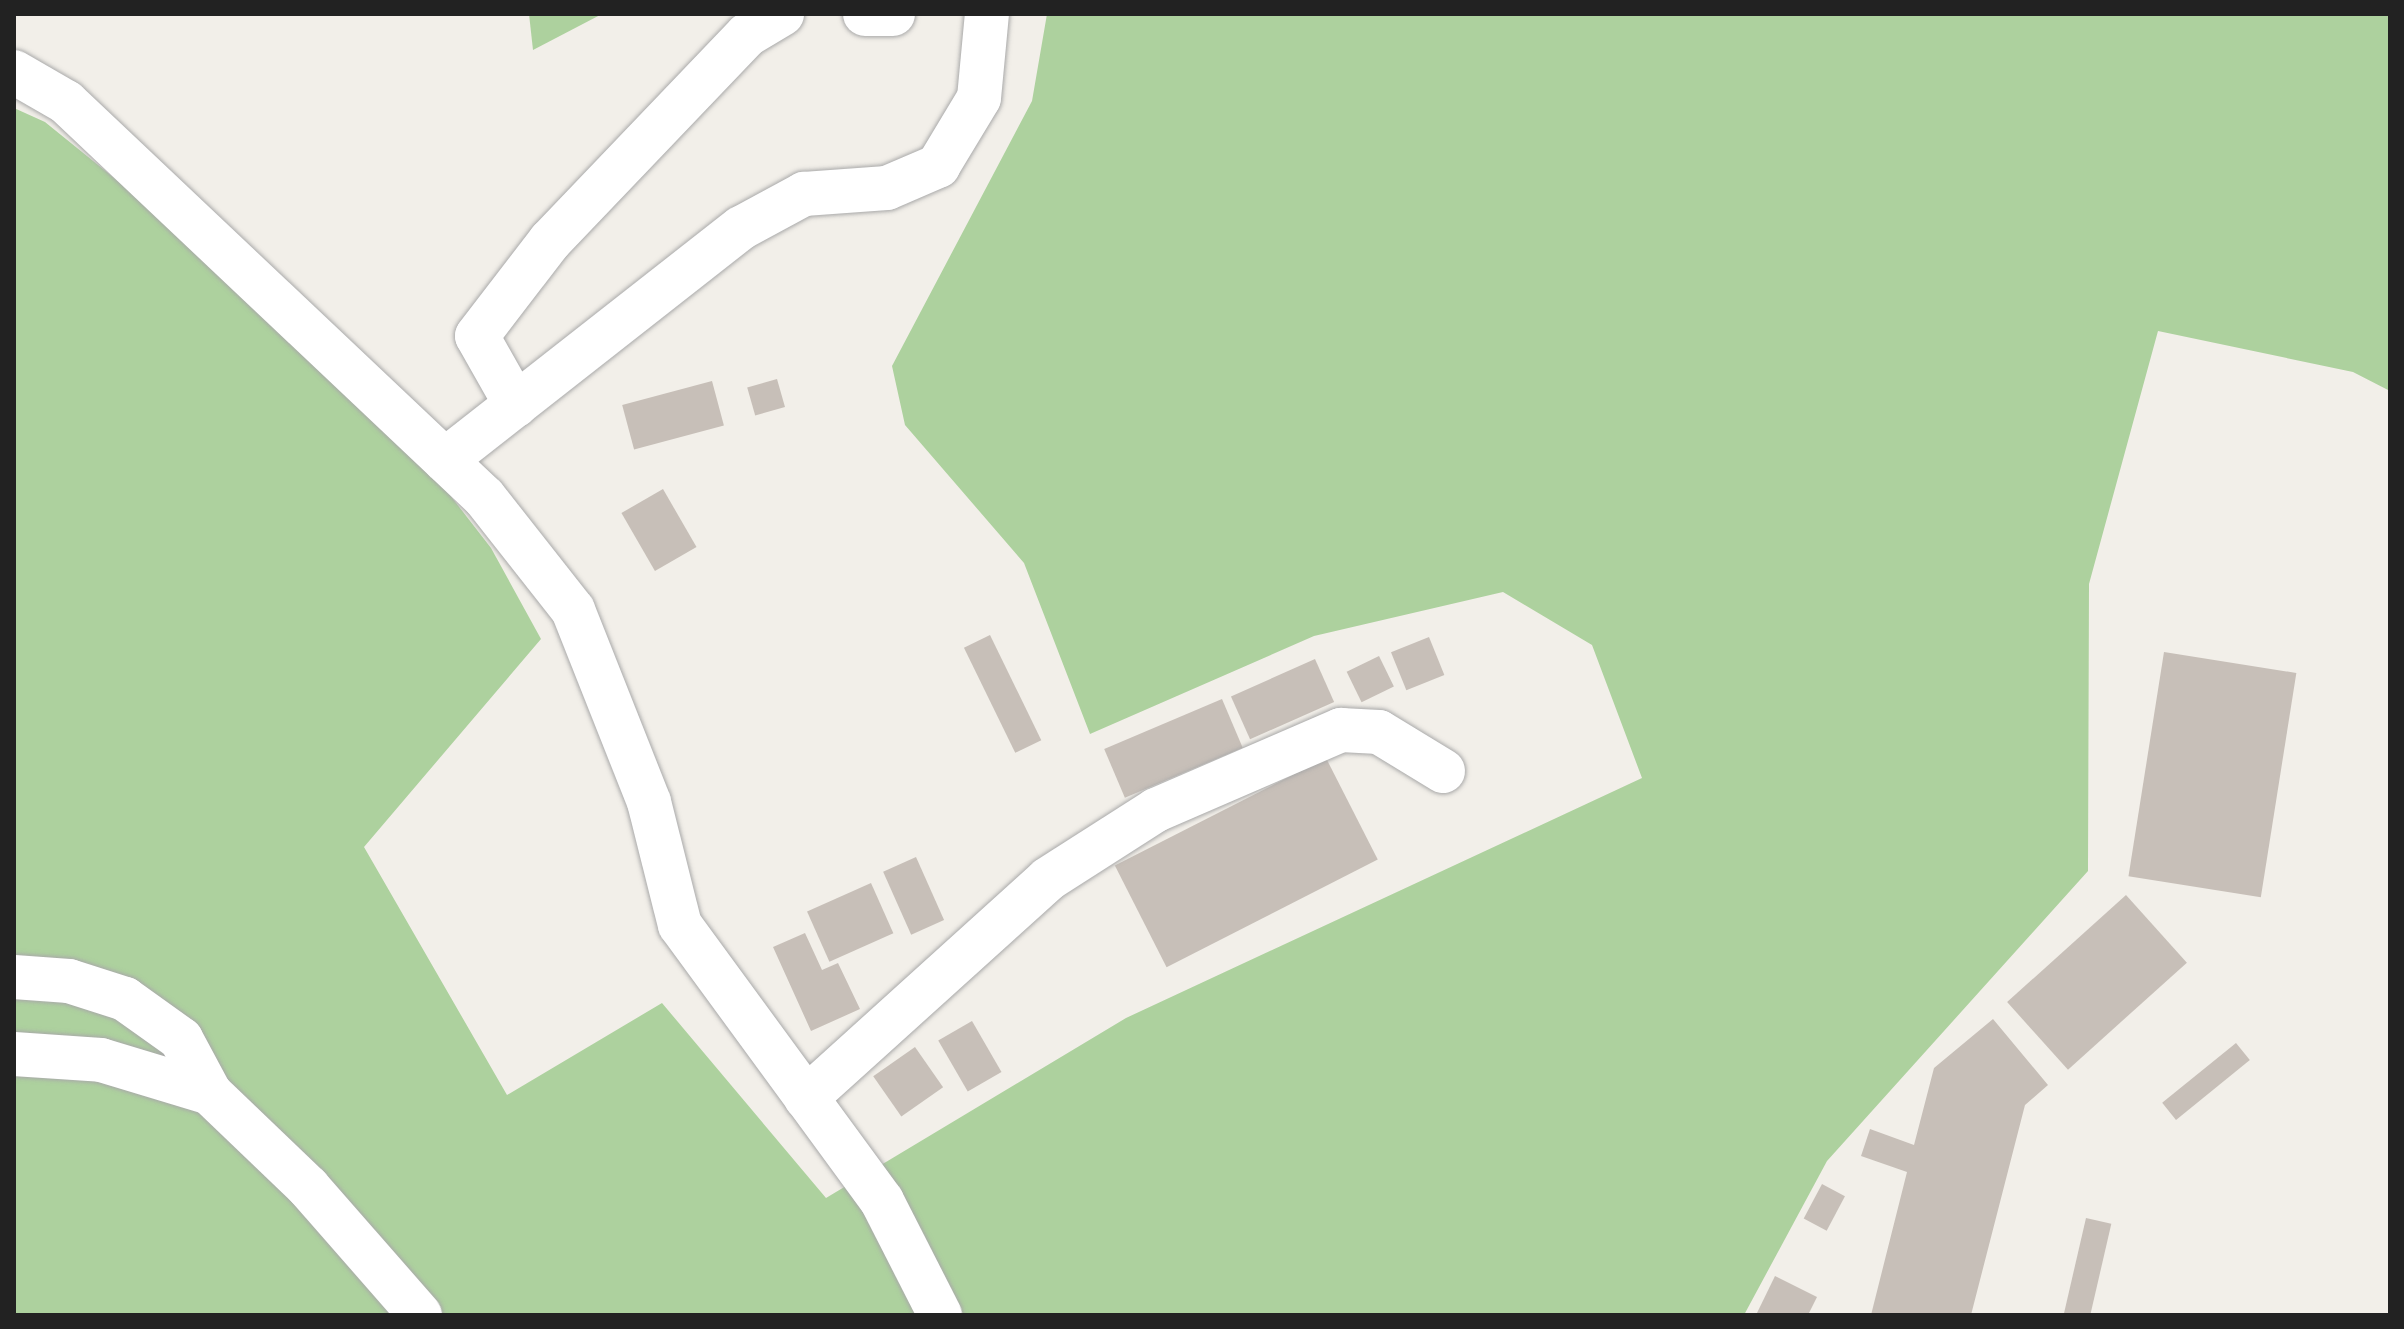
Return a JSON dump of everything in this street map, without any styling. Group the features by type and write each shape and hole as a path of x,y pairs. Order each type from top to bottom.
{"street":[{"path":"516,405 477,336 550,241 747,35 782,14"},
{"path":"865,14 893,14"},
{"path":"445,460 741,228 804,194 887,188 938,166 979,98 987,14"},
{"path":"14,72 66,102 445,460 573,610 649,802 680,925 882,1201 940,1315"},
{"path":"806,1098 1048,879 1156,810 1341,730 1379,732 1443,771"},
{"path":"14,977 69,981 125,999 181,1039 210,1093 308,1187 420,1315"},
{"path":"14,1054 101,1060 210,1093"}],"green space":[{"path":"529,14 602,14 533,50"},
{"path":"1047,14 2390,14 2390,391 2353,372 2158,331 2089,584 2088,871 1827,1161 1744,1315 14,1315 14,108 45,122 356,374 491,548 541,639 364,847 507,1095 662,1003 826,1198 1126,1018 1642,778 1592,645 1503,592 1314,636 1090,734 1024,563 905,425 892,366 1032,101"}],"building":[{"path":"777,379 785,407 755,415 747,388"},
{"path":"712,381 724,425 634,450 622,405"},
{"path":"663,489 696,547 655,571 621,513"},
{"path":"990,635 1041,740 1015,753 964,648"},
{"path":"1429,637 1444,675 1406,690 1391,652"},
{"path":"2164,652 2296,673 2261,897 2128,876"},
{"path":"1379,656 1394,687 1362,702 1347,672"},
{"path":"1315,659 1334,702 1250,739 1231,696"},
{"path":"1222,699 1243,748 1125,798 1104,749"},
{"path":"1326,758 1378,860 1167,967 1115,866"},
{"path":"916,857 944,920 911,935 883,872"},
{"path":"871,883 893,933 829,962 807,911"},
{"path":"2126,895 2187,963 2068,1070 2007,1002"},
{"path":"805,933 822,970 838,963 860,1009 811,1031 773,947"},
{"path":"1993,1019 2048,1085 2025,1105 1971,1315 1871,1315 1907,1172 1861,1156 1870,1129 1914,1145 1934,1068"},
{"path":"972,1021 1002,1072 968,1092 938,1040"},
{"path":"2236,1043 2250,1060 2176,1120 2162,1103"},
{"path":"915,1047 943,1087 901,1116 873,1076"},
{"path":"1822,1184 1845,1196 1827,1231 1804,1218"},
{"path":"2086,1218 2111,1224 2090,1315 2064,1315"},
{"path":"1775,1276 1817,1297 1808,1315 1756,1315"}]}
